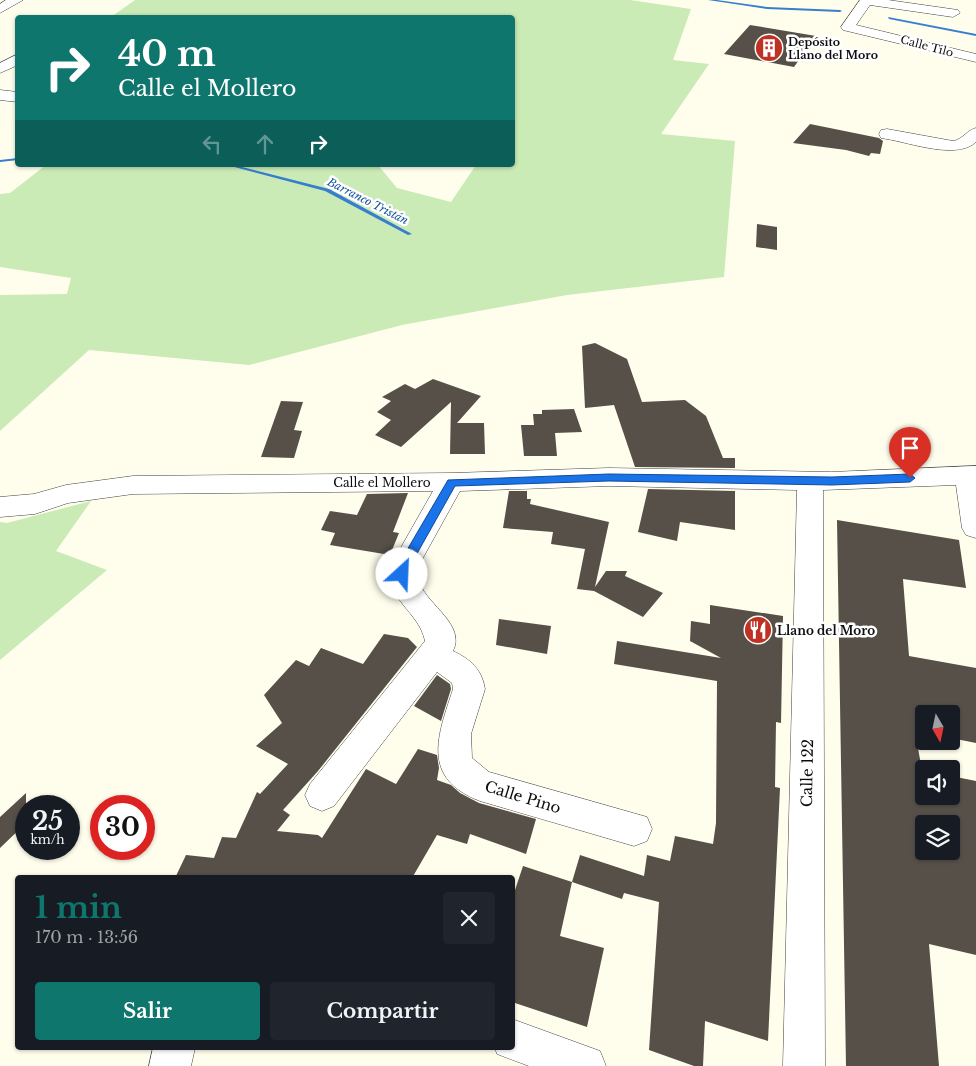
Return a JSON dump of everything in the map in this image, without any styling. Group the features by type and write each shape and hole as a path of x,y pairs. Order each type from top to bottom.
{"street":[{"path":"0,9 16,0"},
{"path":"867,0 916,4 953,13"},
{"name":"Calle Tilo","path":"867,0 848,27 976,58"},
{"path":"0,56 15,58"},
{"path":"0,69 15,60"},
{"path":"0,94 15,96"},
{"path":"887,134 954,146 963,145 976,133"},
{"path":"972,475 976,528"},
{"name":"Calle el Mollero","path":"0,507 35,504 66,494 133,485 452,482 609,477 810,480 972,475"},
{"name":"Calle 122","path":"804,1066 810,480"},
{"path":"322,795 434,656 441,644 438,628 411,595 402,574 405,565 452,482"},
{"name":"Calle Pino","path":"434,656 465,673 469,680 469,689 453,746 456,762 464,773 480,785 634,829"},
{"path":"515,1040 585,1066"},
{"path":"170,1066 174,1050"}],"green space":[{"path":"135,0 630,0 691,9 673,60 709,64 661,134 735,141 724,277 567,295 402,325 249,365 89,350 0,431 0,295 67,294 71,278 0,267 0,194 10,193 43,167 380,167 397,188 451,202 475,167 515,167 515,15 114,15"},
{"path":"91,501 56,551 107,570 0,660 0,522 7,523"}],"building":[{"name":"Depósito Llano del Moro","path":"750,25 816,36 794,67 724,54"},
{"path":"810,124 879,138 883,141 880,154 871,153 869,156 846,150 793,143"},
{"path":"757,224 777,227 777,250 756,247"},
{"path":"595,343 627,359 642,402 685,400 706,416 723,458 735,458 735,468 635,467 614,405 585,408 582,346"},
{"path":"433,379 481,396 457,423 484,423 485,454 450,454 451,402 401,447 375,435 391,420 377,412 391,401 382,397 405,384 415,389"},
{"path":"281,401 303,402 294,430 302,431 294,458 261,457"},
{"path":"574,409 582,432 555,433 557,456 524,456 521,425 534,425 533,414 542,414 542,410"},
{"path":"648,489 735,491 735,530 680,522 677,541 638,532"},
{"path":"509,491 527,491 527,499 531,499 530,504 609,522 595,587 606,571 627,571 625,576 663,593 643,617 594,591 577,589 585,549 551,544 553,532 503,528"},
{"path":"408,493 393,532 399,533 390,555 330,545 335,533 321,530 330,511 357,515 367,494"},
{"path":"837,520 959,540 966,588 903,579 909,656 976,668 976,743 960,740 960,705 915,705 915,750 918,750 920,760 915,760 915,805 960,805 960,778 976,781 976,955 929,944 939,1066 846,1066"},
{"path":"710,605 783,616 781,723 776,722 775,787 780,788 768,1041 705,1021 703,1066 694,1066 649,1050 659,902 624,893 622,899 572,882 580,855 644,876 647,855 670,861 675,836 713,844 716,823 717,681 614,664 617,641 721,658 690,641 691,621 710,624"},
{"path":"499,619 551,626 547,654 496,645"},
{"path":"384,634 408,638 417,647 318,771 283,810 290,815 277,831 318,835 322,838 366,769 396,784 418,749 437,755 439,768 437,780 451,785 460,793 479,803 536,819 526,854 470,834 467,844 437,835 414,875 176,875 186,855 214,858 222,837 236,838 257,792 260,794 288,764 256,746 282,723 264,695 296,660 309,666 321,648 363,664"},
{"path":"437,675 450,684 451,689 441,721 414,706"},
{"path":"15,803 15,834 0,848 0,817"},
{"path":"523,866 572,882 560,936 604,948 587,1027 515,1003 515,890"}],"waterway":[{"path":"710,0 767,8 840,11"},
{"path":"889,18 976,35"},
{"name":"Barranco Tristán","path":"0,161 15,159"},
{"name":"Barranco Tristán","path":"237,167 327,190 410,234"}],"place":[{"name":"Depósito Llano del Moro","path":"769,48"},
{"name":"Llano del Moro","path":"758,630"}],"route":[{"path":"402,574 405,565 452,482 609,477 832,481 910,478"}]}
